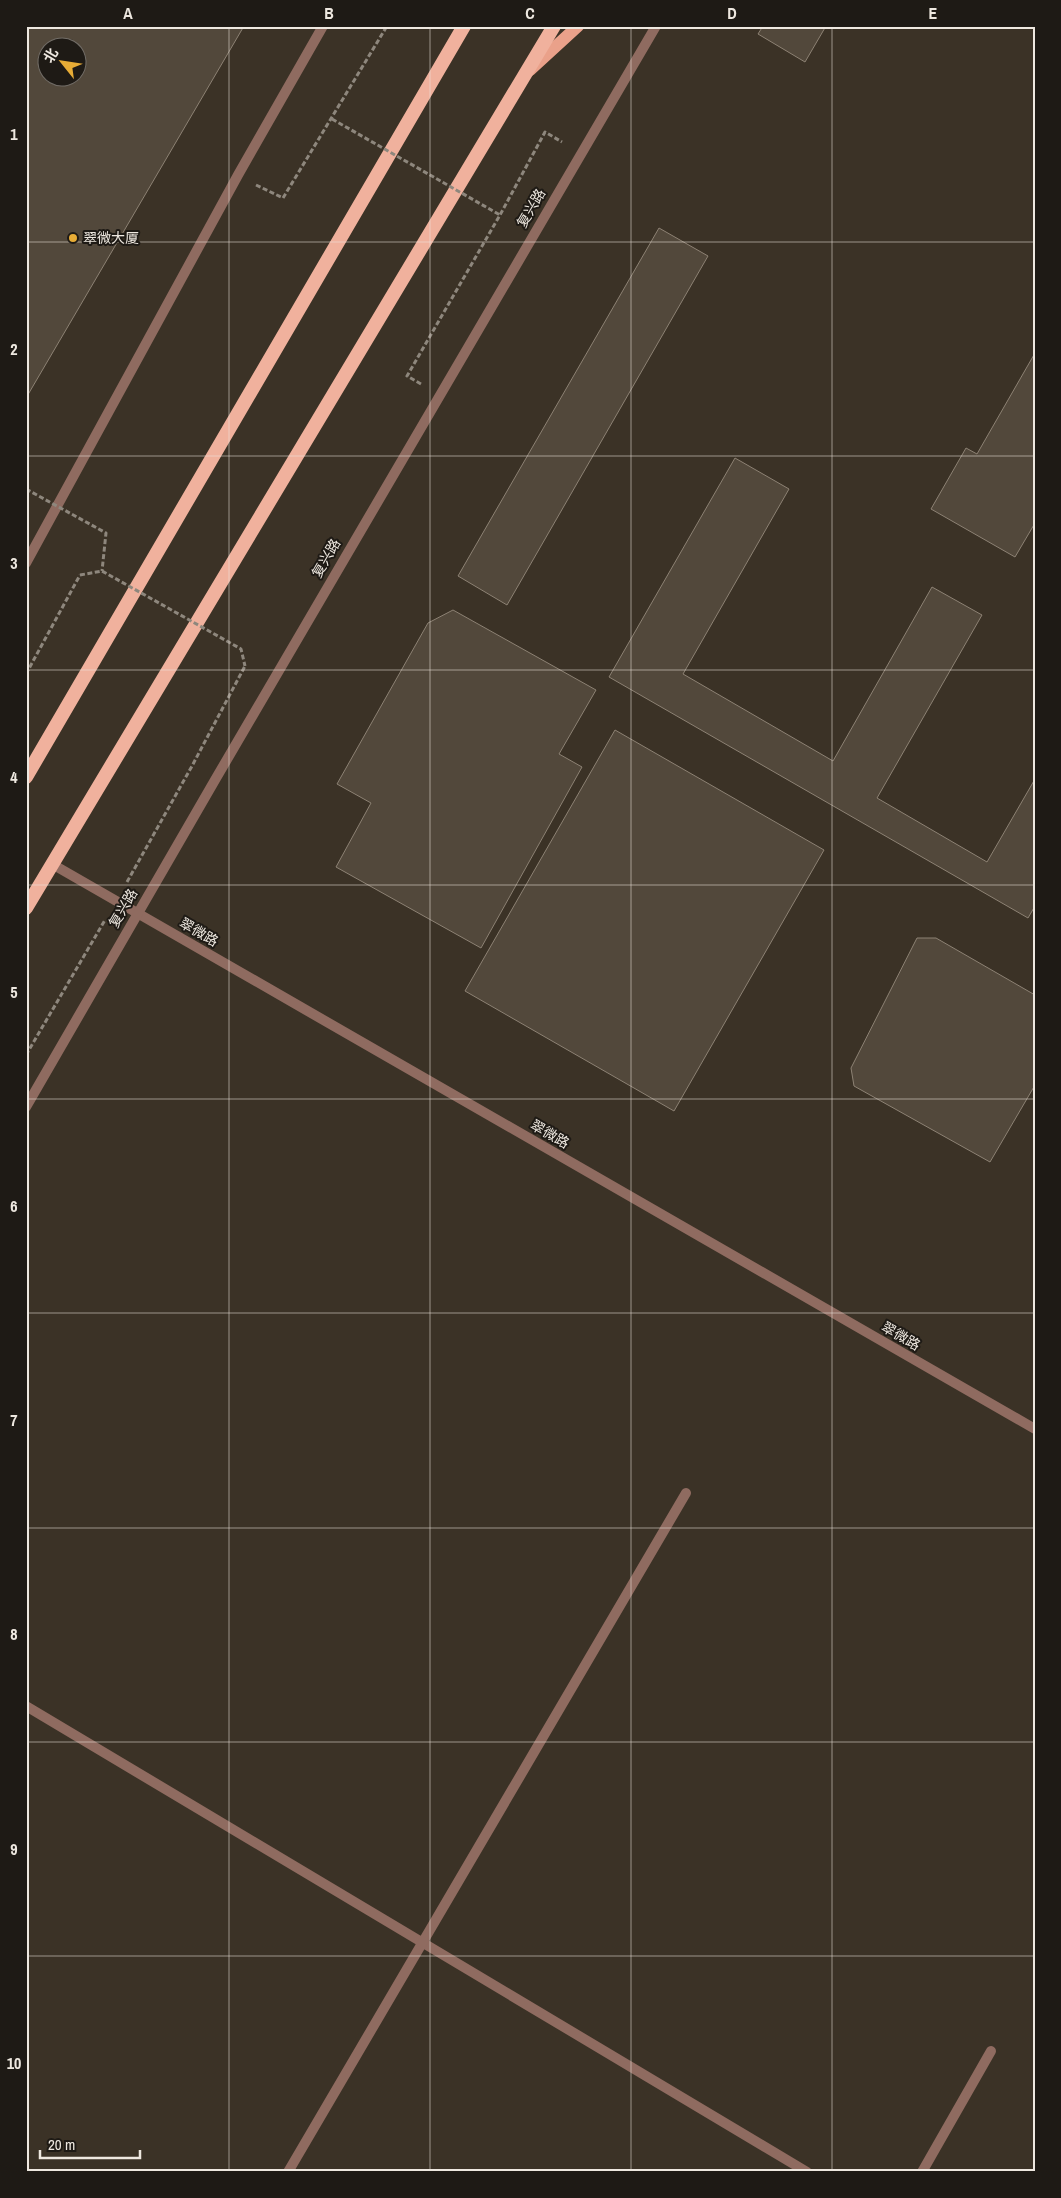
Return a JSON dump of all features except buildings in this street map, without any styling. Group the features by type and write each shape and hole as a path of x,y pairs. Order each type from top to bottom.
{"highway":[{"path":"26,777 464,26"},
{"path":"26,908 554,26"}],"main road":[{"path":"526,73 578,26"}],"street":[{"path":"26,562 238,175 323,26"},
{"name":"复兴路","path":"26,1107 656,26"},
{"name":"翠微路","path":"52,864 1035,1429"},
{"path":"288,2172 686,1493"},
{"path":"26,1706 808,2172"},
{"path":"922,2172 991,2051"}],"path":[{"path":"238,175 283,198 387,26"},
{"path":"332,119 500,215"},
{"path":"406,376 546,132"},
{"path":"26,489 106,534 102,571"},
{"path":"26,674 80,575 102,571 242,648 244,666 192,766"},
{"path":"26,663 31,665"},
{"path":"26,1055 61,996"}],"place":[{"name":"翠微大厦","path":"73,238"}]}
